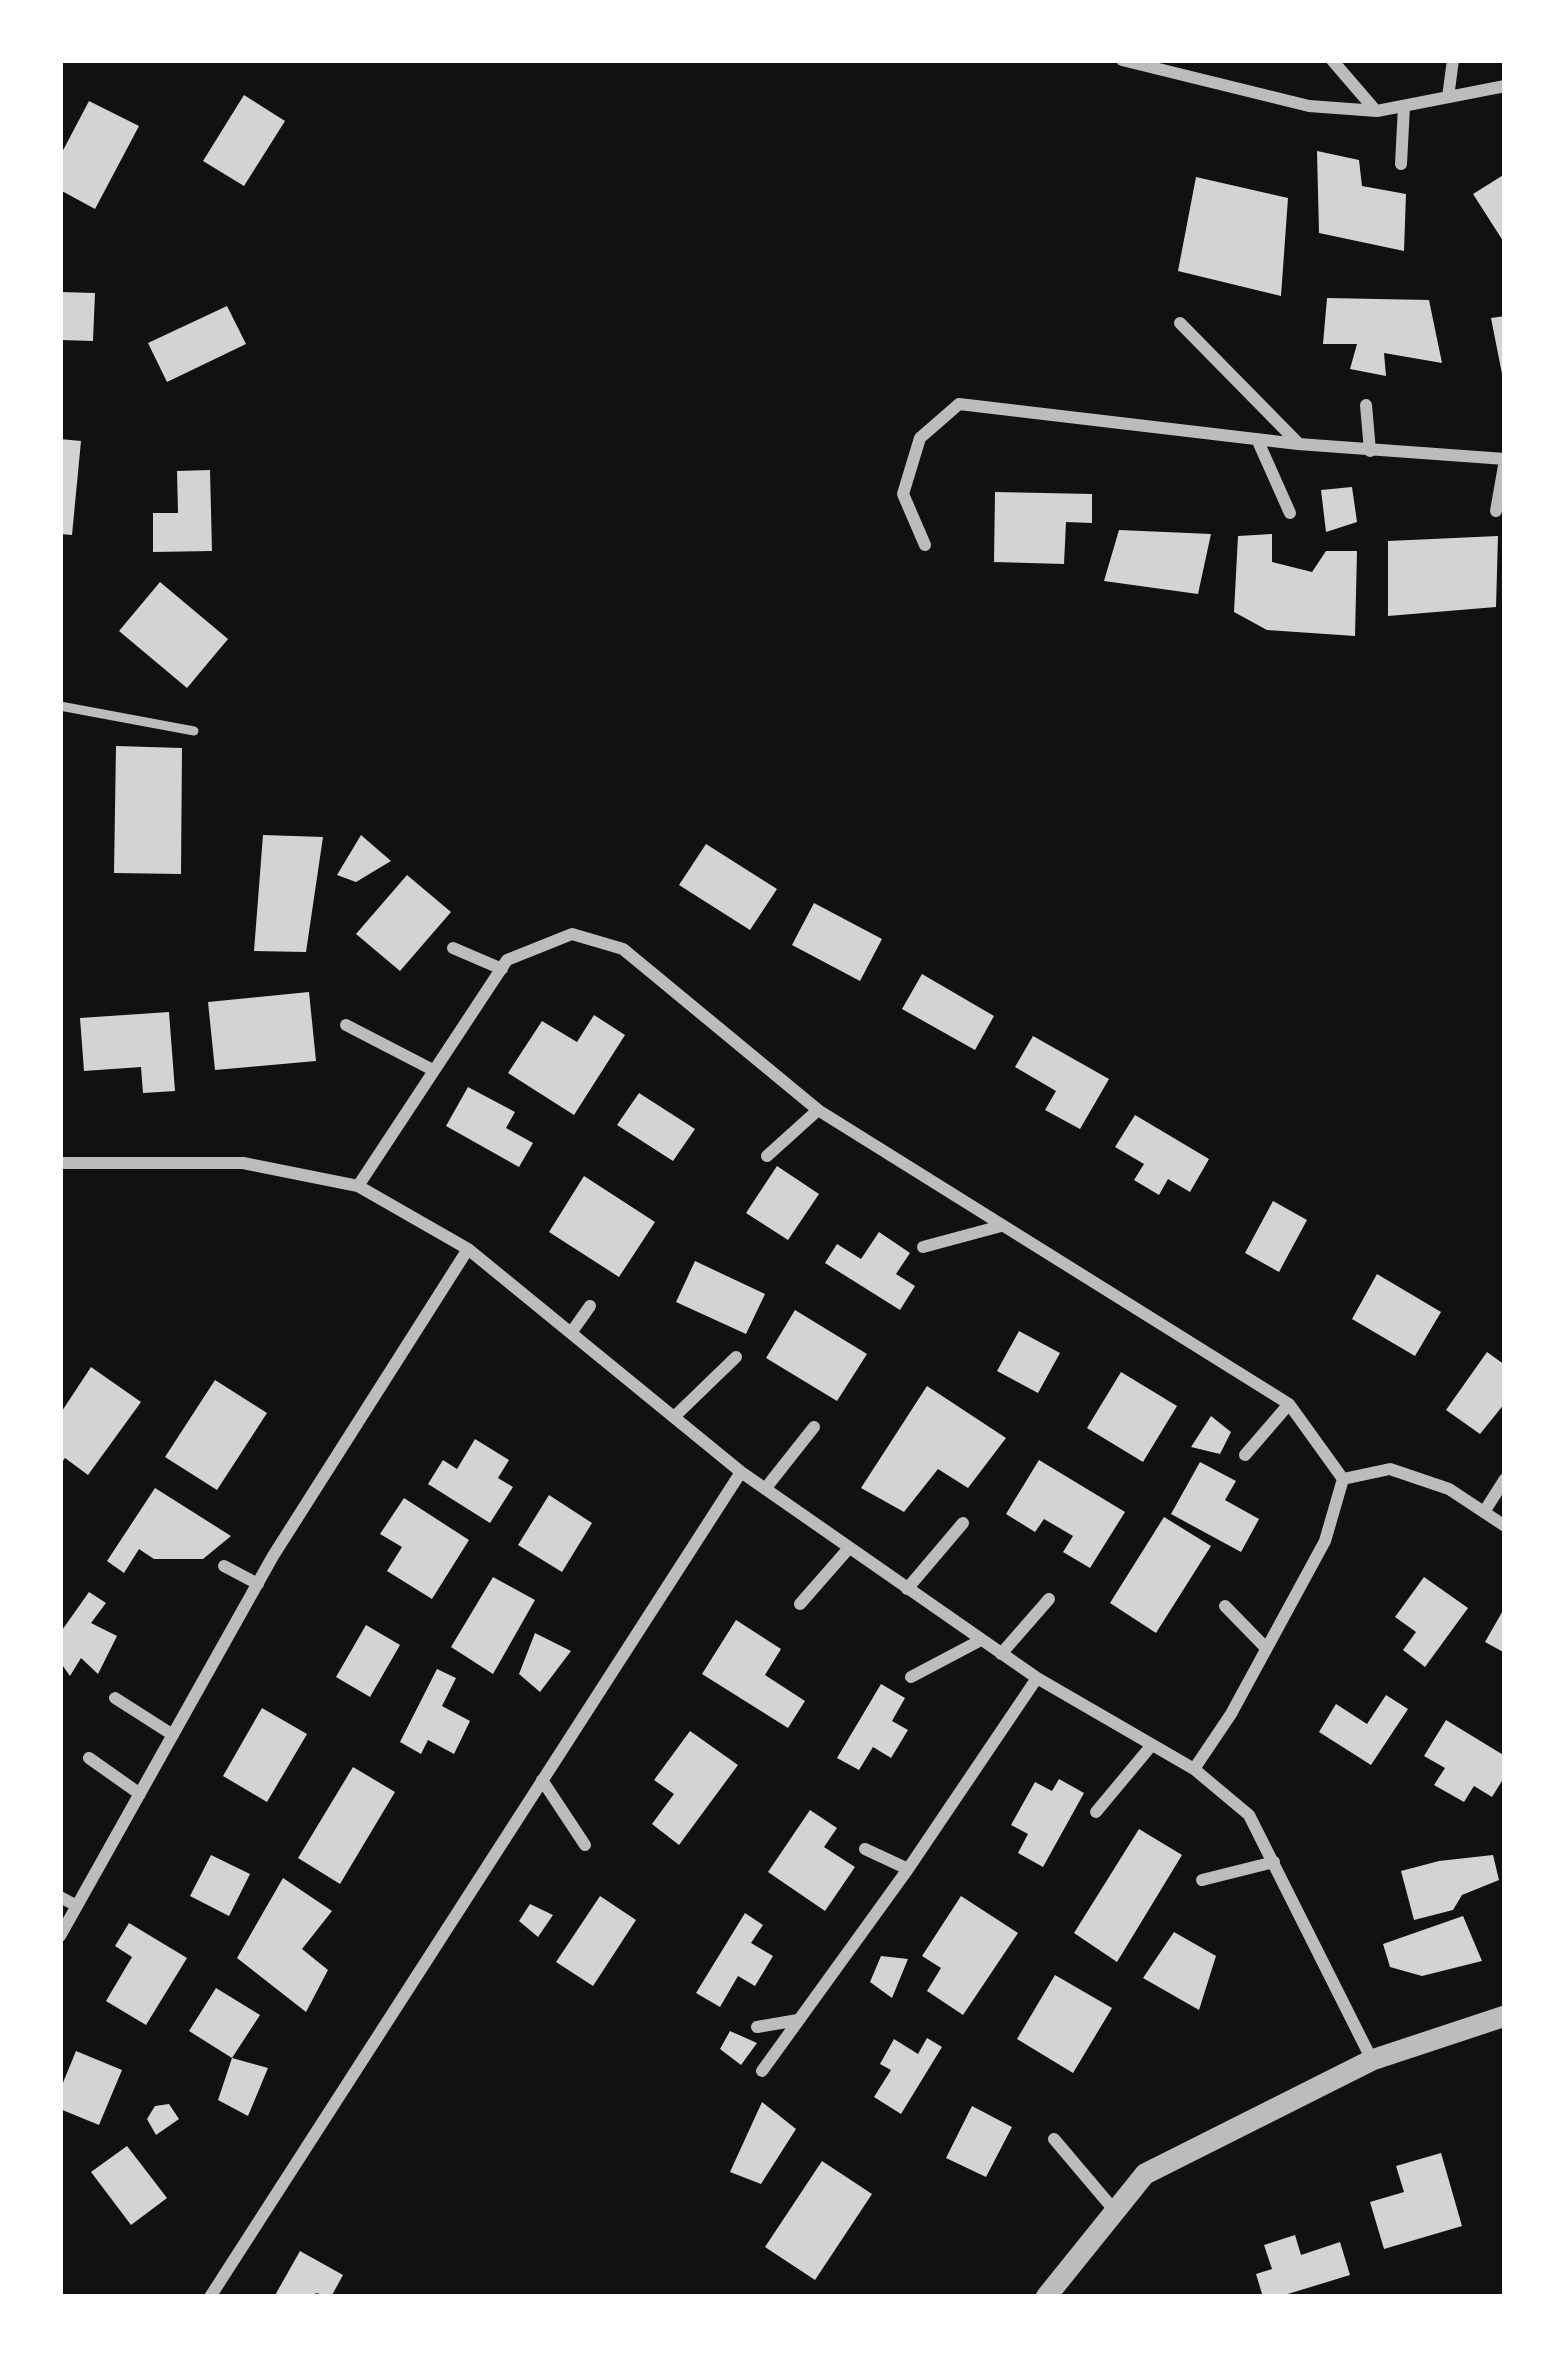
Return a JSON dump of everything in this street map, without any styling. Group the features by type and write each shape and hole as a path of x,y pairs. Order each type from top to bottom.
{"street":[{"path":"1122,60 1309,106 1377,111 1505,86"},
{"path":"1332,60 1377,111"},
{"path":"1448,97 1453,60"},
{"path":"1402,164 1404,106"},
{"path":"1180,322 1298,444"},
{"path":"925,545 903,494 920,438 959,404 1298,444 1505,459 1496,511"},
{"path":"1366,405 1370,451"},
{"path":"1257,439 1290,513"},
{"path":"358,1186 507,960 572,934 623,949 818,1110 1289,1403 1343,1479"},
{"path":"453,948 502,969"},
{"path":"346,1025 434,1070"},
{"path":"767,1156 818,1110"},
{"path":"60,1163 243,1163 358,1186 468,1249 741,1472 1036,1678 1194,1769 1249,1815 1372,2060"},
{"path":"923,1247 1000,1226"},
{"path":"60,1936 258,1585 468,1249"},
{"path":"571,1334 590,1306"},
{"path":"674,1417 736,1357"},
{"path":"1245,1455 1289,1403"},
{"path":"765,1489 814,1427"},
{"path":"1343,1479 1390,1469 1449,1489 1505,1526"},
{"path":"210,2297 741,1472"},
{"path":"1194,1769 1231,1714 1325,1541 1343,1479"},
{"path":"1484,1511 1505,1479"},
{"path":"907,1589 963,1523"},
{"path":"800,1604 850,1548"},
{"path":"224,1565 258,1585"},
{"path":"1001,1654 1049,1599"},
{"path":"1225,1606 1265,1648"},
{"path":"911,1677 981,1640"},
{"path":"762,2071 908,1869 1036,1678"},
{"path":"115,1698 173,1735"},
{"path":"1096,1813 1151,1746"},
{"path":"89,1758 140,1794"},
{"path":"542,1780 585,1845"},
{"path":"865,1849 908,1869"},
{"path":"1202,1880 1274,1862"},
{"path":"60,1897 77,1906"},
{"path":"1046,2297 1145,2174 1372,2060 1505,2016"},
{"path":"757,2027 799,2019"},
{"path":"1054,2139 1115,2211"}],"lane":[{"path":"60,706 194,731"}],"building":[{"path":"244,95 285,121 244,186 203,161"},
{"path":"89,101 139,126 95,209 60,190 60,156"},
{"path":"1317,151 1359,160 1362,186 1406,194 1404,251 1319,233"},
{"path":"1505,174 1505,244 1473,194"},
{"path":"1196,177 1288,198 1281,296 1178,271"},
{"path":"60,292 95,293 93,341 60,340"},
{"path":"1327,298 1429,300 1442,363 1384,353 1386,376 1350,369 1357,344 1323,344"},
{"path":"227,306 246,344 167,382 148,343"},
{"path":"1505,316 1505,379 1503,379 1491,318"},
{"path":"60,439 81,441 72,535 60,534"},
{"path":"210,470 212,551 153,552 153,513 178,513 177,471"},
{"path":"1352,487 1357,522 1326,532 1321,490"},
{"path":"995,492 1092,494 1092,523 1066,522 1064,564 994,562"},
{"path":"1119,530 1211,534 1198,594 1104,581"},
{"path":"1272,534 1272,562 1312,572 1326,551 1357,551 1355,636 1267,630 1234,612 1238,536"},
{"path":"1498,536 1496,607 1388,616 1388,541"},
{"path":"160,582 228,639 187,688 119,631"},
{"path":"116,746 182,748 181,874 114,873"},
{"path":"263,835 323,837 306,952 254,951"},
{"path":"361,835 391,861 356,882 337,875"},
{"path":"706,844 777,889 750,930 679,885"},
{"path":"407,875 451,912 400,971 356,934"},
{"path":"814,903 882,939 860,981 792,945"},
{"path":"922,974 994,1016 975,1050 902,1009"},
{"path":"309,992 316,1061 215,1070 208,1002"},
{"path":"169,1012 175,1091 143,1093 141,1067 84,1071 80,1018"},
{"path":"594,1015 625,1035 574,1115 508,1073 542,1021 577,1042"},
{"path":"1033,1036 1109,1079 1080,1129 1045,1110 1056,1091 1015,1067"},
{"path":"468,1087 515,1112 506,1128 533,1143 519,1167 446,1126"},
{"path":"639,1093 695,1129 673,1161 617,1125"},
{"path":"1135,1115 1209,1159 1190,1192 1168,1179 1159,1195 1134,1180 1144,1164 1115,1147"},
{"path":"777,1166 819,1194 788,1240 746,1213"},
{"path":"584,1176 655,1222 619,1277 549,1232"},
{"path":"1273,1201 1307,1220 1279,1272 1245,1253"},
{"path":"879,1232 910,1253 896,1274 915,1286 900,1310 825,1263 837,1244 861,1259"},
{"path":"695,1261 765,1294 746,1334 676,1302"},
{"path":"1377,1274 1441,1312 1415,1356 1352,1319"},
{"path":"795,1310 867,1354 837,1401 766,1358"},
{"path":"1019,1331 1060,1353 1038,1393 997,1371"},
{"path":"1487,1352 1505,1365 1505,1403 1480,1434 1446,1410"},
{"path":"91,1367 141,1402 88,1475 65,1458 60,1465 60,1414"},
{"path":"1121,1372 1177,1406 1143,1462 1087,1428"},
{"path":"215,1380 267,1413 217,1490 165,1457"},
{"path":"927,1386 1006,1438 968,1488 938,1469 904,1512 861,1488"},
{"path":"1211,1416 1231,1432 1220,1454 1191,1447"},
{"path":"475,1439 509,1460 498,1478 513,1487 490,1523 428,1484 443,1460 457,1469"},
{"path":"1039,1460 1125,1512 1090,1568 1063,1552 1073,1536 1044,1519 1035,1532 1006,1514"},
{"path":"1200,1462 1236,1481 1225,1500 1259,1519 1241,1552 1171,1514"},
{"path":"155,1488 231,1536 203,1559 154,1559 139,1549 124,1573 107,1561"},
{"path":"549,1495 592,1523 562,1572 518,1545"},
{"path":"404,1498 469,1540 432,1599 387,1571 402,1547 380,1534"},
{"path":"1164,1517 1211,1546 1156,1633 1110,1603"},
{"path":"493,1577 535,1600 493,1674 451,1647"},
{"path":"1424,1577 1468,1608 1425,1667 1403,1650 1416,1632 1395,1617"},
{"path":"89,1592 106,1603 91,1623 117,1636 98,1674 81,1658 70,1676 60,1662 60,1633"},
{"path":"1505,1607 1505,1653 1485,1642"},
{"path":"736,1620 781,1649 765,1675 805,1701 788,1728 702,1674"},
{"path":"366,1625 400,1645 370,1697 336,1677"},
{"path":"535,1633 571,1651 540,1692 519,1674"},
{"path":"437,1669 456,1678 442,1706 470,1721 454,1754 428,1740 421,1754 400,1742"},
{"path":"881,1684 905,1698 892,1721 908,1730 891,1758 873,1747 859,1770 837,1758"},
{"path":"1386,1695 1408,1709 1371,1765 1319,1732 1336,1704 1367,1724"},
{"path":"262,1708 307,1734 267,1802 223,1776"},
{"path":"1446,1720 1505,1756 1505,1776 1492,1797 1474,1786 1464,1802 1434,1785 1445,1768 1424,1756"},
{"path":"690,1731 738,1765 679,1845 652,1824 674,1794 654,1780"},
{"path":"353,1767 395,1792 340,1884 298,1858"},
{"path":"1059,1779 1084,1793 1043,1867 1018,1853 1028,1834 1011,1825 1035,1782 1052,1791"},
{"path":"810,1810 837,1828 824,1847 855,1867 825,1911 768,1872"},
{"path":"1139,1829 1182,1855 1117,1962 1074,1933"},
{"path":"211,1855 250,1874 229,1916 190,1896"},
{"path":"1493,1855 1499,1880 1462,1895 1453,1910 1414,1920 1401,1871"},
{"path":"283,1878 332,1911 302,1949 328,1970 306,2012 237,1958"},
{"path":"600,1896 636,1920 593,1986 556,1962"},
{"path":"961,1896 1018,1933 963,2015 927,1991 941,1968 922,1956"},
{"path":"530,1904 553,1915 538,1937 519,1921"},
{"path":"745,1913 763,1925 751,1943 773,1956 755,1986 738,1976 720,2007 696,1993"},
{"path":"1463,1916 1482,1961 1422,1976 1390,1967 1383,1944"},
{"path":"129,1923 187,1958 146,2025 106,2001 132,1957 115,1946"},
{"path":"1174,1932 1216,1956 1199,2010 1143,1978"},
{"path":"881,1956 908,1959 892,1998 870,1982"},
{"path":"1055,1975 1112,2008 1073,2073 1017,2039"},
{"path":"216,1988 260,2015 232,2058 189,2031"},
{"path":"730,2031 757,2043 741,2065 720,2049"},
{"path":"927,2038 942,2047 901,2114 874,2097 891,2070 880,2064 894,2039 918,2054"},
{"path":"76,2051 122,2070 99,2125 60,2109 60,2090"},
{"path":"232,2058 268,2068 248,2116 218,2100"},
{"path":"762,2102 796,2129 761,2184 730,2172"},
{"path":"169,2104 179,2119 156,2135 147,2119 155,2106"},
{"path":"972,2106 1012,2127 986,2177 946,2158"},
{"path":"127,2146 167,2198 131,2225 91,2172"},
{"path":"1441,2153 1462,2226 1384,2249 1370,2202 1404,2192 1396,2166"},
{"path":"822,2161 872,2194 815,2280 765,2247"},
{"path":"1295,2235 1301,2255 1340,2242 1350,2275 1278,2297 1263,2297 1256,2274 1272,2269 1264,2245"},
{"path":"300,2251 343,2275 331,2297 316,2293 314,2297 274,2297"}]}
